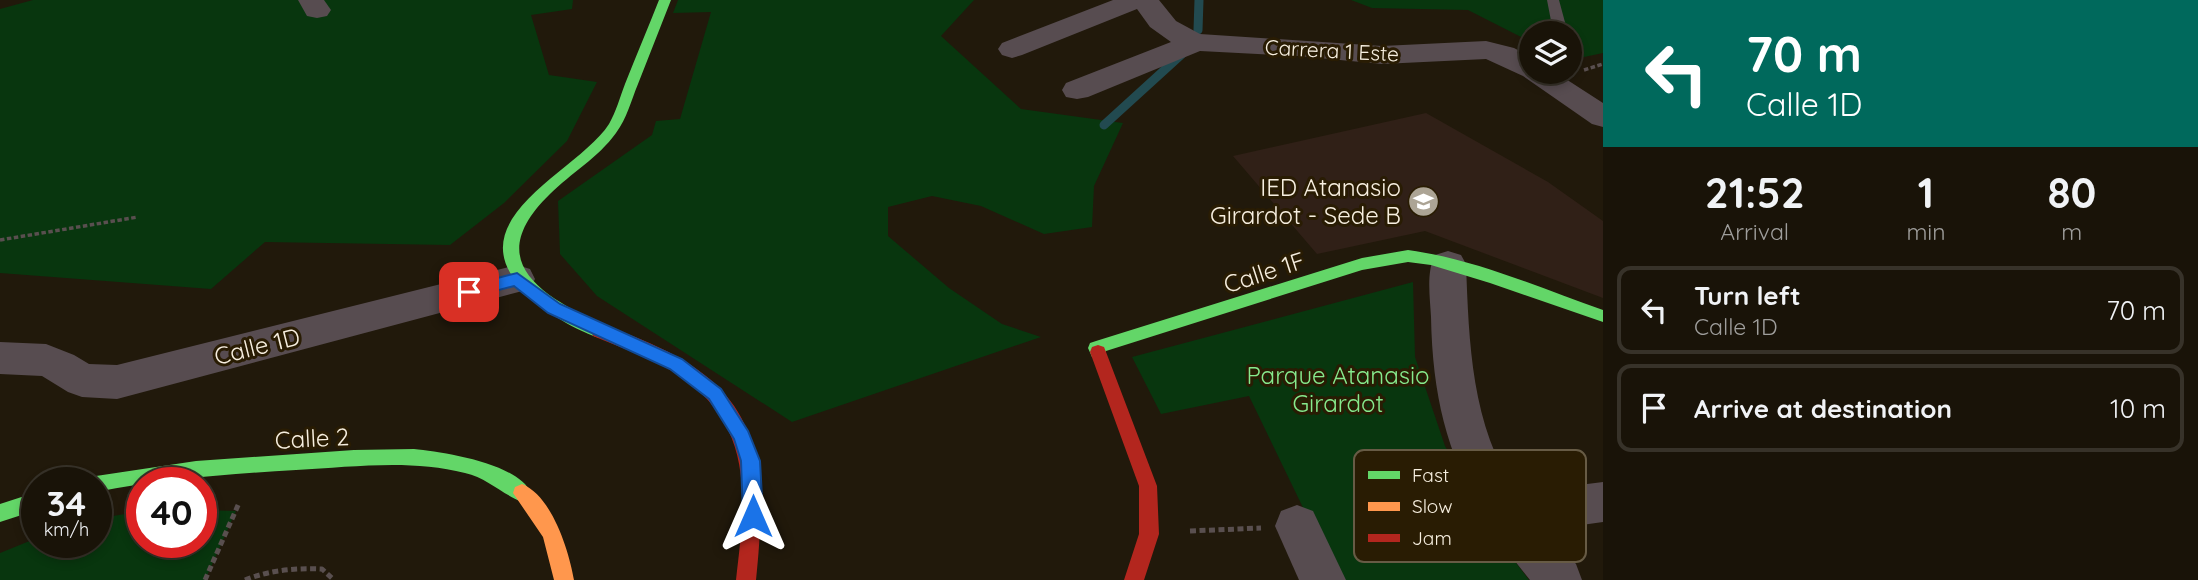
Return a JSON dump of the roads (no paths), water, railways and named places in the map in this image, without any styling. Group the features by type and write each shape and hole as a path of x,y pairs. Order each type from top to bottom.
{"street":[{"path":"666,0 625,105 606,140 588,158 534,200 517,224 509,251 510,264 517,279 554,308 676,364 697,377 723,404 742,436 750,461 753,507 746,580"},
{"path":"1012,49 1136,0"},
{"name":"Carrera 1 Este","path":"1146,0 1153,16 1180,37 1196,42 1298,47 1382,55 1486,50 1519,61"},
{"path":"1077,90 1196,42"},
{"name":"Carrera 1 Este","path":"1556,84 1603,117"},
{"name":"Calle 1F","path":"1134,580 1145,557 1150,533 1148,486 1096,348 1362,264 1408,256 1448,264 1603,316"},
{"path":"1448,264 1453,375 1461,418 1472,450"},
{"name":"Calle 1D","path":"0,358 46,360 82,380 117,382 517,279"},
{"name":"Calle 2","path":"112,481 190,467 389,457 432,459 465,466 500,477 524,495 541,515 554,539 564,580"},
{"path":"0,513 21,506"},
{"path":"1297,526 1323,580"},
{"path":"1545,562 1559,580"}],"lane":[{"path":"1553,0 1558,21"}],"waterway":[{"path":"1198,30 1199,0"},
{"path":"1104,125 1182,54"}],"place":[{"name":"IED Atanasio Girardot - Sede B","path":"1424,201"}],"park label":[{"name":"Parque Atanasio Girardot","path":"1338,389"}]}
